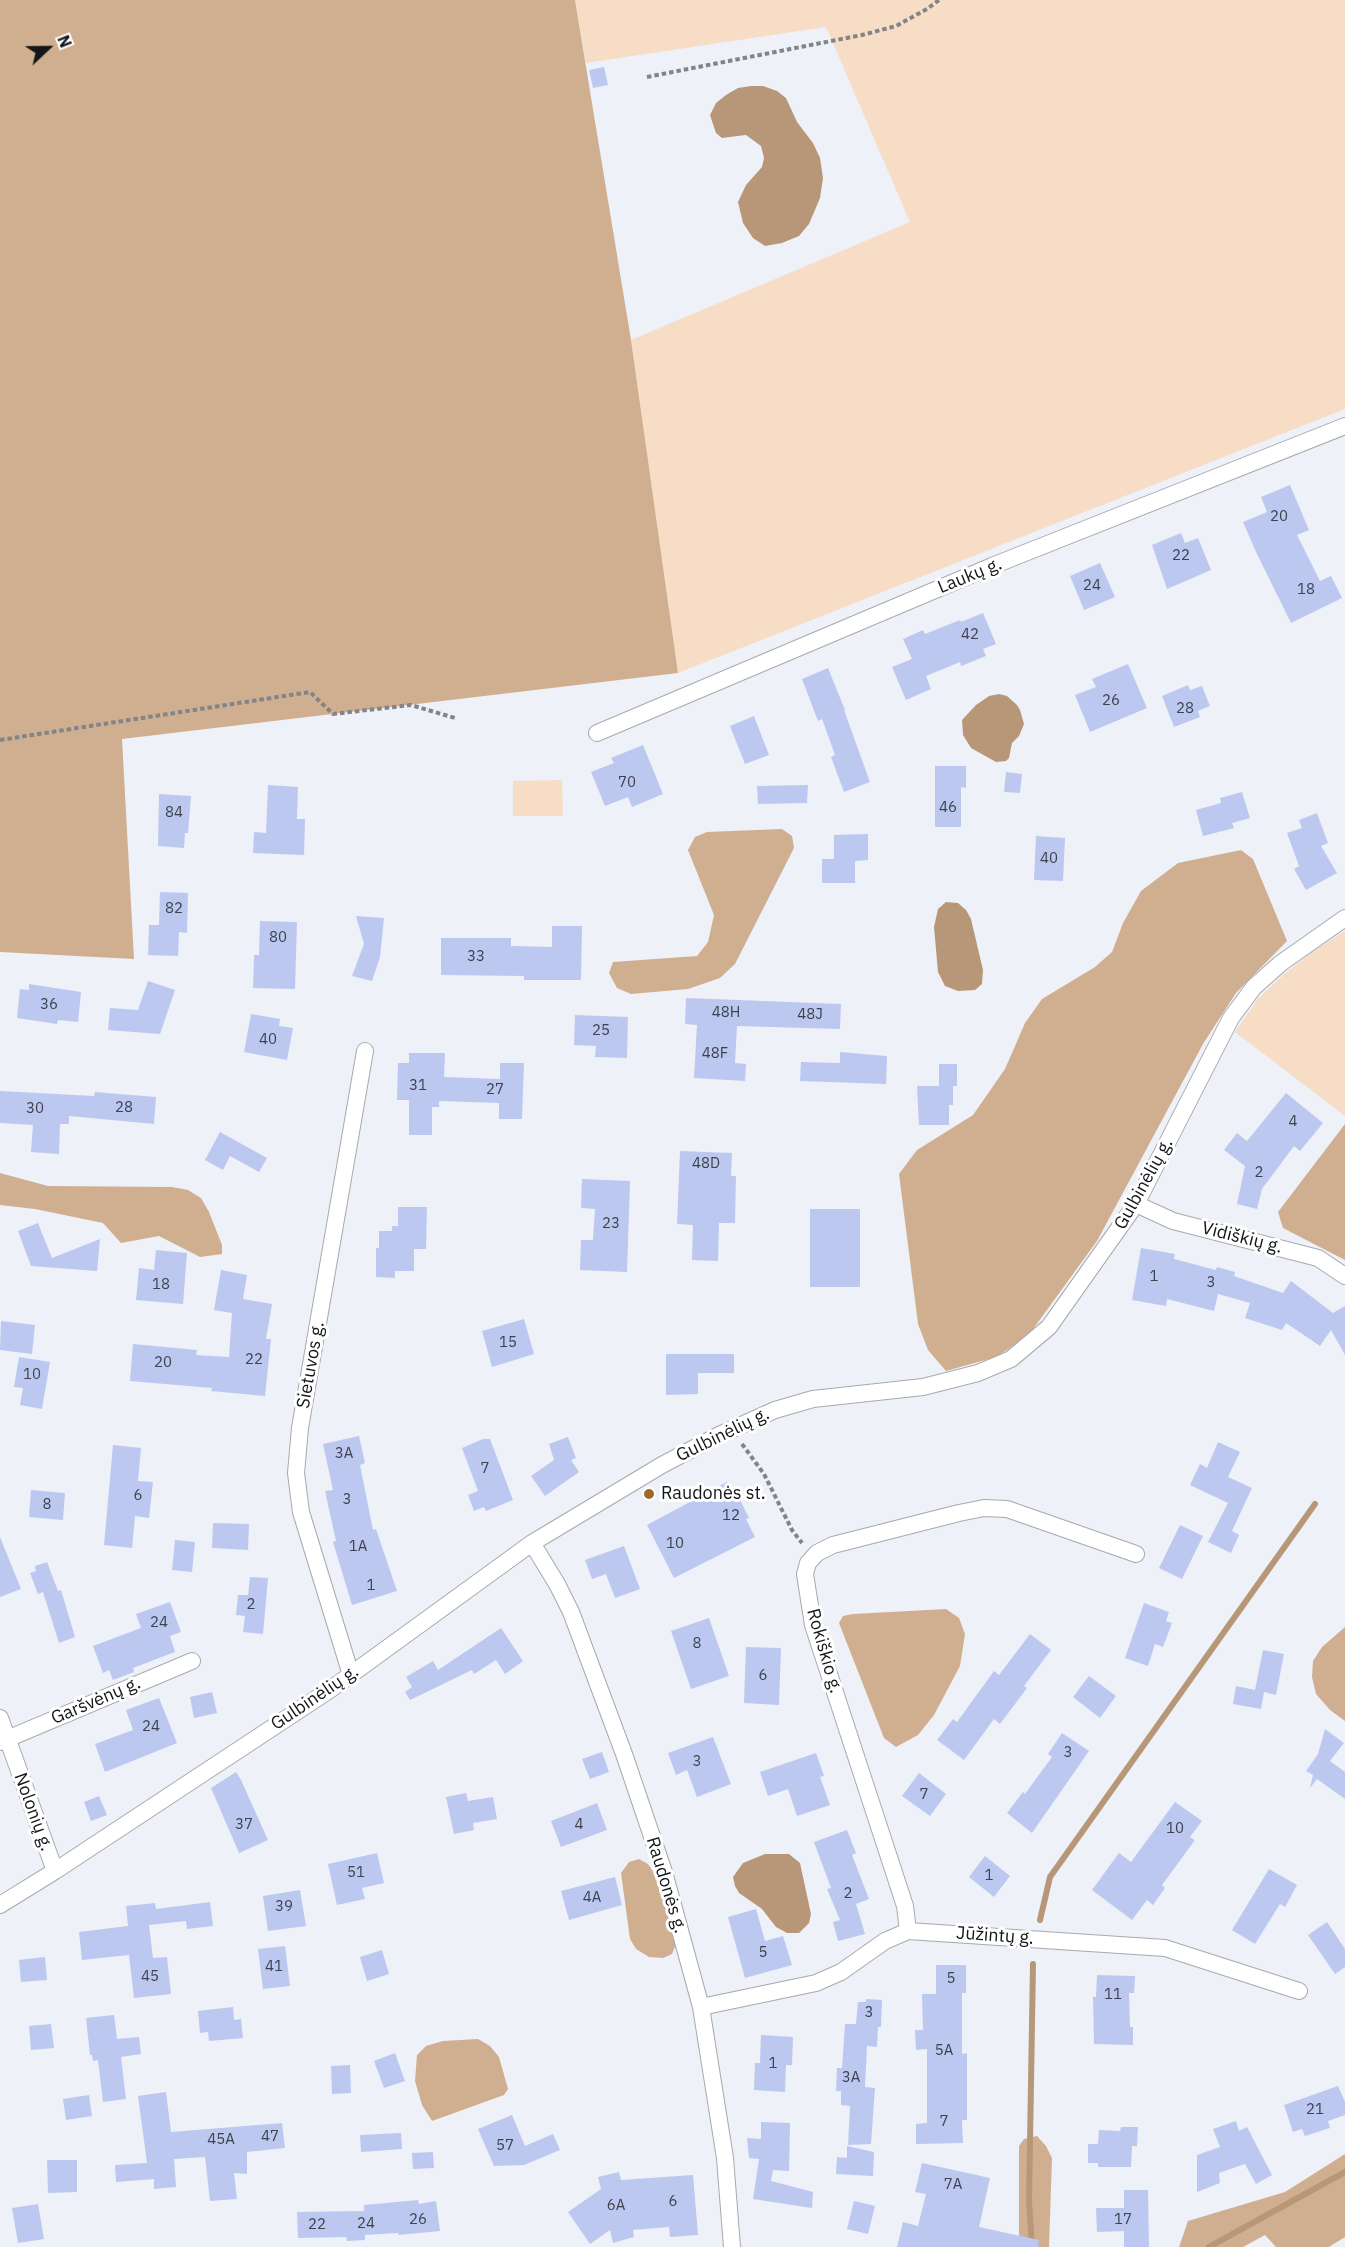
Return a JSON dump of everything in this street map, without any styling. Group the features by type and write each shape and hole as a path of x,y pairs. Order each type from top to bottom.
{"street":[{"name":"Laukų g.","path":"597,733 992,567 1345,426"},
{"name":"Gulbinėlių g.","path":"0,1905 351,1675 531,1543 662,1465 775,1410 813,1399 923,1387 978,1373 1011,1359 1049,1327 1136,1204 1231,1018 1254,987 1281,963 1345,918"},
{"name":"Sietuvos g.","path":"351,1675 301,1512 296,1473 301,1421 366,1051"},
{"name":"Vidiškių g.","path":"1136,1204 1173,1221 1318,1258 1345,1276"},
{"path":"813,1558 833,1545 984,1508 1007,1509 1136,1554"},
{"name":"Raudonės g.","path":"531,1543 557,1584 571,1612 624,1754 664,1872 701,2007 725,2158 732,2247"},
{"name":"Rokiškio g.","path":"813,1558 808,1563 806,1574 813,1625 905,1905 908,1930"},
{"name":"Garšvėnų g.","path":"3,1740 192,1661"},
{"name":"Nolonių g.","path":"0,1719 3,1740 55,1871"},
{"path":"701,2007 816,1983 841,1972 885,1941 908,1930"},
{"name":"Jūžintų g.","path":"908,1930 1166,1948 1299,1991"}],"path":[{"path":"647,77 862,35 896,26 939,0"},
{"path":"0,740 310,692 333,714 411,705 455,718"},
{"path":"734,1428 743,1447 764,1474 792,1530 813,1558"}],"shaded area":[{"path":"0,0 575,0 631,340 678,673 122,739 134,959 0,952"},
{"path":"575,0 1345,0 1345,409 678,673 631,340 910,222 826,27 586,63"},
{"path":"763,86 777,91 786,98 797,122 813,143 820,158 823,178 820,198 809,224 799,236 782,243 765,246 753,238 743,223 738,202 746,185 762,167 764,158 761,146 746,135 722,138 716,133 710,115 716,103 726,95 738,88"},
{"path":"999,694 1007,696 1017,705 1024,724 1019,736 1012,743 1009,758 1006,761 996,762 971,748 963,735 962,720 976,705 989,696"},
{"path":"562,780 563,816 513,816 513,781"},
{"path":"782,829 792,836 794,848 735,964 720,978 688,989 631,994 617,988 609,973 613,962 697,956 708,942 714,915 688,850 695,837 707,832"},
{"path":"1241,850 1253,859 1287,941 1236,993 1203,1044 1097,1241 1028,1336 996,1357 946,1371 928,1350 918,1324 899,1174 917,1150 973,1115 1005,1069 1025,1023 1042,999 1095,967 1112,952 1123,923 1141,891 1178,863"},
{"path":"946,902 958,903 971,919 983,970 982,984 975,990 958,991 945,986 938,972 934,927 938,909"},
{"path":"1345,931 1345,1116 1235,1032 1258,999 1283,975 1312,952"},
{"path":"1345,1124 1345,1260 1283,1228 1278,1212"},
{"path":"0,1173 48,1186 172,1187 188,1190 201,1198 209,1212 222,1245 222,1254 200,1257 159,1236 121,1243 103,1223 35,1209 0,1205"},
{"path":"946,1609 959,1618 965,1634 960,1666 934,1715 918,1735 896,1747 884,1738 839,1623 843,1616 853,1614"},
{"path":"1345,1627 1345,1721 1330,1710 1316,1694 1312,1677 1313,1661 1322,1647"},
{"path":"765,1854 789,1854 800,1863 811,1914 809,1923 799,1933 787,1933 776,1927 762,1909 739,1893 735,1886 733,1877 743,1863"},
{"path":"639,1859 648,1864 654,1873 676,1944 672,1954 663,1958 649,1957 636,1949 630,1939 621,1873 629,1862"},
{"path":"478,2039 490,2046 499,2057 508,2089 504,2095 432,2121 422,2105 415,2081 417,2055 426,2046 443,2041"},
{"path":"1037,2136 1046,2146 1052,2158 1049,2247 1019,2247 1019,2146 1024,2139"},
{"path":"1345,2154 1345,2237 1329,2247 1276,2247 1265,2235 1243,2247 1179,2247 1188,2221 1285,2192"}],"building":[{"path":"604,67 608,85 593,88 589,70"},
{"path":"1290,485 1309,530 1297,535 1320,581 1331,576 1342,598 1291,623 1243,522 1267,512 1261,497"},
{"path":"1181,533 1185,543 1198,538 1211,570 1167,589 1152,545"},
{"path":"1100,563 1115,597 1084,610 1070,576"},
{"path":"983,613 996,644 983,649 986,656 961,666 960,662 926,676 931,689 906,700 892,667 912,659 903,639 923,630 925,634"},
{"path":"1128,664 1147,708 1090,732 1075,695 1096,687 1092,679"},
{"path":"828,668 870,782 844,792 831,757 835,755 822,719 818,721 802,679"},
{"path":"1188,685 1190,690 1202,686 1210,706 1198,711 1200,717 1174,727 1162,696"},
{"path":"754,716 769,755 745,764 730,726"},
{"path":"643,745 663,794 632,807 628,797 605,806 591,772 614,763 611,758"},
{"path":"935,766 966,766 966,788 961,787 961,827 935,827"},
{"path":"1006,772 1022,774 1020,793 1004,792"},
{"path":"268,785 298,787 297,819 305,819 304,855 253,853 254,832 266,833"},
{"path":"808,785 807,803 758,804 757,786"},
{"path":"1242,792 1250,818 1232,823 1234,828 1203,836 1196,810 1221,803 1220,798"},
{"path":"159,794 191,796 188,833 185,833 184,848 158,846"},
{"path":"1317,813 1328,843 1321,846 1337,873 1306,890 1294,869 1299,866 1287,833 1302,828 1299,820"},
{"path":"868,834 868,860 855,861 855,883 822,883 822,859 834,859 834,835"},
{"path":"1036,836 1065,838 1063,881 1034,880"},
{"path":"160,892 188,893 187,933 179,932 178,956 148,955 149,925 159,925"},
{"path":"356,916 384,918 380,957 372,981 352,976 364,944"},
{"path":"260,921 297,922 295,989 253,988 254,955 259,955"},
{"path":"552,926 582,926 581,980 524,980 524,976 441,975 441,938 511,938 511,946 552,947"},
{"path":"148,981 175,990 160,1034 108,1030 110,1008 138,1010"},
{"path":"29,984 81,992 78,1022 58,1020 57,1024 17,1018 20,989 29,990"},
{"path":"686,998 841,1004 840,1029 737,1026 735,1063 746,1064 745,1081 694,1078 697,1025 685,1024"},
{"path":"251,1014 280,1019 279,1026 293,1028 287,1060 244,1052"},
{"path":"575,1015 628,1017 627,1058 595,1057 596,1046 574,1045"},
{"path":"840,1052 887,1056 886,1084 800,1081 801,1062 840,1063"},
{"path":"409,1053 445,1053 444,1077 500,1079 500,1063 524,1063 522,1119 499,1119 499,1103 439,1101 439,1107 432,1107 432,1135 409,1135 409,1100 397,1100 398,1063 409,1063"},
{"path":"939,1064 957,1064 957,1086 953,1086 953,1105 949,1105 949,1125 919,1125 917,1086 939,1086"},
{"path":"0,1091 94,1096 95,1092 156,1097 154,1124 69,1116 69,1124 60,1124 59,1154 31,1152 33,1125 0,1123"},
{"path":"1286,1093 1323,1123 1300,1151 1294,1146 1262,1189 1257,1209 1237,1204 1245,1166 1224,1150 1237,1133 1247,1141"},
{"path":"220,1132 267,1158 259,1172 230,1156 223,1170 205,1160"},
{"path":"680,1151 732,1153 731,1176 736,1176 735,1223 719,1223 718,1261 692,1260 693,1225 677,1224"},
{"path":"582,1179 630,1181 627,1272 580,1270 581,1240 593,1240 595,1209 581,1208"},
{"path":"398,1207 427,1207 426,1249 414,1249 414,1271 395,1271 395,1278 376,1277 376,1248 379,1248 379,1231 392,1231 392,1226 398,1226"},
{"path":"810,1209 860,1209 860,1287 810,1287"},
{"path":"38,1223 52,1258 100,1239 97,1271 31,1266 18,1231"},
{"path":"1141,1248 1175,1254 1174,1259 1216,1270 1217,1267 1235,1272 1234,1276 1283,1293 1291,1281 1333,1313 1345,1306 1345,1355 1331,1330 1320,1346 1286,1323 1282,1330 1245,1318 1250,1303 1218,1294 1214,1311 1167,1299 1166,1306 1132,1300"},
{"path":"156,1250 187,1253 183,1304 136,1300 139,1268 154,1270"},
{"path":"221,1270 247,1275 243,1299 272,1304 266,1339 271,1339 265,1396 211,1391 212,1388 130,1381 133,1344 197,1350 196,1355 229,1357 232,1313 214,1310"},
{"path":"524,1319 534,1354 492,1367 482,1331"},
{"path":"1,1321 35,1325 32,1354 0,1350"},
{"path":"666,1354 734,1354 734,1373 698,1373 698,1394 666,1395"},
{"path":"19,1357 50,1362 42,1409 20,1405 23,1388 14,1387"},
{"path":"359,1436 365,1463 360,1465 373,1530 376,1529 397,1591 352,1605 333,1542 336,1541 325,1491 333,1490 323,1444"},
{"path":"568,1437 576,1458 571,1460 579,1472 545,1496 531,1476 554,1460 549,1444"},
{"path":"483,1439 490,1439 513,1500 486,1511 484,1507 474,1511 468,1495 478,1491 462,1448"},
{"path":"1218,1442 1240,1452 1228,1477 1252,1488 1232,1531 1239,1535 1231,1553 1208,1542 1228,1503 1190,1485 1200,1464 1207,1468"},
{"path":"113,1445 141,1448 138,1481 153,1482 149,1518 135,1516 132,1548 104,1545"},
{"path":"727,1482 736,1500 739,1498 755,1537 674,1578 647,1525"},
{"path":"31,1490 65,1493 63,1520 29,1517"},
{"path":"213,1523 249,1524 248,1550 212,1548"},
{"path":"1180,1525 1203,1536 1182,1579 1159,1568"},
{"path":"0,1537 21,1589 0,1597"},
{"path":"175,1540 195,1542 192,1572 172,1570"},
{"path":"624,1546 640,1589 615,1598 606,1574 592,1579 585,1560"},
{"path":"47,1562 58,1591 61,1590 75,1637 59,1643 43,1592 38,1594 30,1573 36,1571 35,1566"},
{"path":"250,1577 268,1578 263,1634 243,1632 245,1616 236,1615 238,1595 248,1595"},
{"path":"170,1602 181,1632 170,1636 175,1652 133,1668 134,1672 113,1680 109,1670 103,1673 93,1646 141,1628 136,1614"},
{"path":"1144,1603 1169,1612 1166,1621 1172,1623 1163,1647 1155,1644 1148,1666 1125,1658"},
{"path":"709,1618 729,1676 691,1689 671,1631"},
{"path":"501,1628 523,1661 505,1674 496,1660 474,1674 472,1670 410,1700 405,1692 412,1687 406,1677 433,1661 438,1670"},
{"path":"1030,1634 1051,1650 1024,1686 1027,1688 1000,1724 994,1719 964,1760 937,1740 953,1719 957,1722 994,1671 999,1675"},
{"path":"746,1647 781,1648 779,1705 744,1703"},
{"path":"1263,1650 1284,1654 1276,1695 1264,1692 1261,1709 1233,1704 1236,1686 1255,1690"},
{"path":"1089,1676 1116,1696 1100,1718 1073,1697"},
{"path":"212,1692 217,1713 194,1718 190,1697"},
{"path":"159,1698 177,1743 105,1772 95,1744 133,1730 126,1710"},
{"path":"1325,1729 1344,1743 1330,1761 1345,1772 1345,1799 1317,1779 1310,1788 1313,1775 1306,1771 1318,1754"},
{"path":"1062,1733 1089,1751 1032,1833 1007,1813 1023,1792 1025,1794 1052,1757 1048,1754"},
{"path":"713,1737 731,1784 697,1797 687,1770 676,1775 668,1753"},
{"path":"602,1752 609,1772 590,1779 582,1759"},
{"path":"816,1753 824,1776 820,1777 830,1805 797,1816 788,1789 768,1796 760,1772"},
{"path":"236,1772 268,1840 239,1853 211,1788"},
{"path":"919,1773 946,1794 930,1816 902,1796"},
{"path":"466,1793 468,1801 493,1797 497,1819 473,1823 474,1830 454,1834 446,1797"},
{"path":"99,1796 107,1815 91,1821 84,1802"},
{"path":"1175,1802 1202,1821 1190,1837 1195,1840 1162,1885 1165,1888 1153,1905 1147,1900 1132,1920 1092,1890 1119,1853 1131,1862"},
{"path":"597,1803 607,1830 561,1847 551,1821"},
{"path":"847,1830 856,1853 852,1855 869,1899 856,1904 865,1934 838,1941 833,1922 840,1920 827,1889 831,1888 814,1842"},
{"path":"377,1853 384,1883 362,1888 365,1899 337,1905 328,1864"},
{"path":"985,1856 1010,1876 994,1897 969,1877"},
{"path":"1269,1869 1297,1885 1285,1907 1280,1904 1255,1944 1232,1930"},
{"path":"615,1877 622,1905 569,1920 561,1891"},
{"path":"300,1890 306,1926 268,1931 263,1896"},
{"path":"210,1902 213,1926 187,1929 186,1921 149,1925 153,1958 167,1957 171,1994 134,1998 129,1955 82,1960 79,1932 128,1926 126,1906 155,1903 156,1909"},
{"path":"756,1909 765,1941 783,1936 792,1965 745,1978 728,1917"},
{"path":"1327,1922 1345,1949 1345,1967 1335,1974 1308,1935"},
{"path":"285,1946 290,1986 263,1989 258,1949"},
{"path":"382,1950 389,1974 367,1981 360,1957"},
{"path":"45,1957 47,1980 21,1982 19,1960"},
{"path":"936,1965 966,1965 966,1993 962,1993 962,2054 967,2053 967,2120 962,2120 963,2143 916,2144 916,2124 927,2123 927,2049 916,2050 915,2030 923,2030 922,1994 936,1994"},
{"path":"1097,1975 1135,1976 1134,1993 1129,1993 1133,2045 1094,2044 1093,1997 1096,1997"},
{"path":"866,1999 882,2000 881,2027 878,2027 877,2047 867,2046 865,2087 875,2088 871,2144 848,2145 850,2106 841,2105 841,2091 836,2091 837,2068 842,2068 845,2024 856,2024 858,2002 866,2002"},
{"path":"233,2007 234,2020 241,2019 243,2038 209,2041 208,2032 200,2033 198,2011"},
{"path":"114,2015 117,2039 139,2037 141,2054 121,2057 126,2099 103,2102 98,2060 93,2061 90,2055 86,2018"},
{"path":"51,2024 54,2048 31,2050 29,2026"},
{"path":"761,2035 793,2037 792,2065 786,2065 785,2092 754,2090 755,2063 760,2063"},
{"path":"395,2053 405,2081 384,2088 374,2061"},
{"path":"350,2065 351,2093 332,2094 331,2066"},
{"path":"1338,2086 1345,2102 1345,2115 1328,2121 1330,2128 1305,2136 1302,2129 1293,2132 1284,2105"},
{"path":"166,2092 171,2132 282,2123 285,2148 247,2152 247,2174 234,2173 237,2199 210,2201 205,2157 174,2159 176,2187 154,2189 154,2179 116,2182 115,2165 147,2163 138,2096"},
{"path":"89,2095 92,2116 66,2120 63,2099"},
{"path":"512,2115 525,2146 553,2134 560,2150 524,2165 494,2166 478,2129"},
{"path":"1236,2121 1239,2131 1247,2127 1272,2175 1256,2184 1245,2164 1219,2173 1220,2183 1197,2192 1197,2155 1220,2147 1213,2129"},
{"path":"761,2122 790,2123 789,2171 773,2170 771,2181 813,2192 812,2208 753,2199 759,2159 749,2158 747,2138 761,2139"},
{"path":"1121,2127 1138,2127 1137,2146 1132,2146 1131,2167 1098,2167 1098,2163 1088,2163 1088,2144 1098,2144 1099,2130 1120,2131"},
{"path":"401,2133 402,2149 361,2152 360,2135"},
{"path":"847,2146 874,2152 873,2176 836,2174 837,2157 847,2158"},
{"path":"433,2152 434,2168 413,2169 412,2153"},
{"path":"47,2160 77,2160 77,2192 48,2193"},
{"path":"922,2163 990,2178 979,2227 1039,2240 1038,2247 897,2247 903,2222 918,2226 926,2194 915,2192"},
{"path":"619,2172 621,2180 693,2175 698,2235 670,2237 669,2227 633,2230 634,2237 613,2243 610,2230 590,2244 568,2212 601,2189 598,2177"},
{"path":"1124,2190 1148,2190 1149,2247 1124,2247 1124,2231 1097,2232 1096,2208 1124,2208"},
{"path":"418,2200 419,2204 436,2201 440,2231 399,2235 398,2233 365,2235 365,2240 347,2241 346,2237 298,2238 297,2212 364,2211 364,2205"},
{"path":"854,2201 875,2206 868,2234 847,2229"},
{"path":"38,2204 44,2239 18,2243 12,2208"}],"waterway":[{"path":"1040,1920 1050,1877 1315,1504"},
{"path":"1032,2247 1029,2202 1033,1964"},
{"path":"1209,2247 1345,2172"}],"place":[{"name":"Raudonės st.","path":"649,1494"}]}
